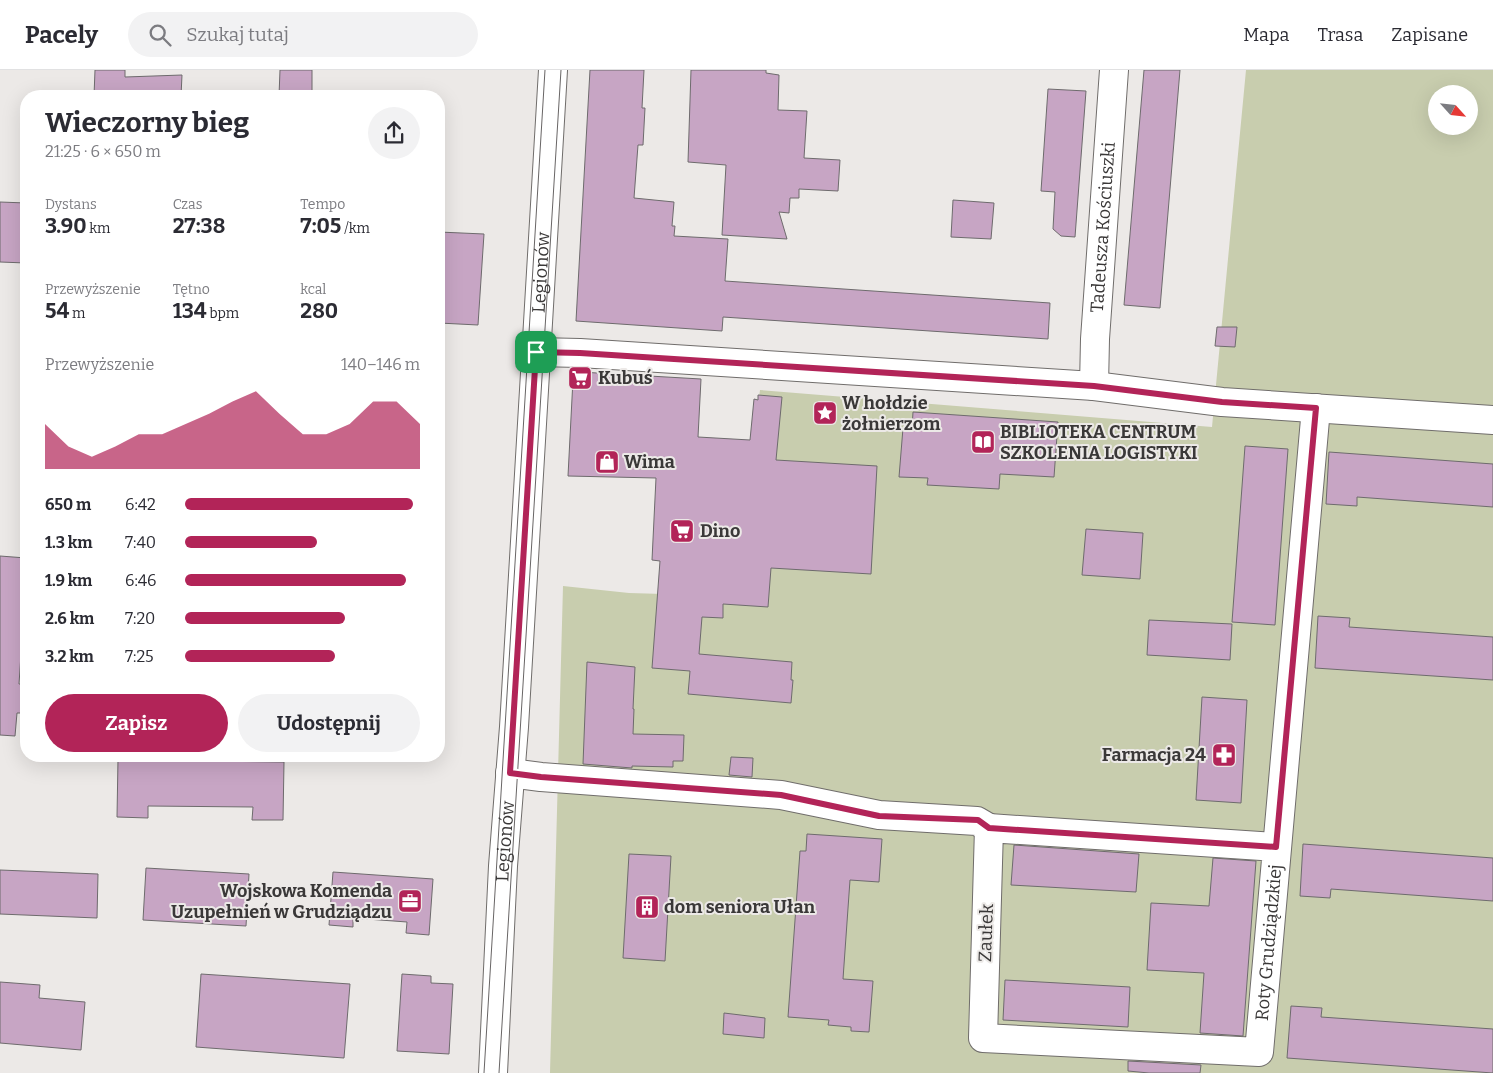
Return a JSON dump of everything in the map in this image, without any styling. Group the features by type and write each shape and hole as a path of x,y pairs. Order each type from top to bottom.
{"street":[{"name":"Legionów","path":"493,1073 503,866 553,70"},
{"name":"Tadeusza Kościuszki","path":"1094,386 1095,339 1114,70"},
{"path":"536,352 580,353 1094,386 1222,402 1493,420"},
{"name":"Roty Grudziądzkiej","path":"983,1038 1259,1052 1316,408"},
{"path":"510,773 781,795 879,816 978,820 989,828 1276,847"},
{"name":"Zaułek","path":"983,1038 989,828"}],"green space":[{"path":"1246,70 1493,70 1493,1073 550,1073 563,586 629,593 732,596 760,390 1212,427"}],"building":[{"path":"95,70 125,70 125,77 182,75 181,90 94,90"},
{"path":"280,70 312,70 312,90 279,90"},
{"path":"590,70 644,70 642,108 645,108 643,145 638,145 634,198 674,202 672,226 675,226 674,236 728,239 725,281 1050,303 1048,339 723,317 722,331 576,321"},
{"path":"691,70 766,70 766,73 779,75 778,110 807,111 804,158 840,160 838,191 799,189 799,198 790,198 789,213 779,212 787,239 722,235 726,165 688,162"},
{"path":"1144,70 1180,70 1160,308 1124,305"},
{"path":"1048,89 1086,91 1075,237 1061,236 1053,229 1055,192 1041,191"},
{"path":"953,200 994,203 991,239 951,237"},
{"path":"0,202 20,203 20,263 0,262"},
{"path":"445,232 484,234 478,325 445,323"},
{"path":"1217,327 1237,327 1235,347 1215,346"},
{"path":"580,372 701,379 698,437 750,440 754,399 758,400 758,395 782,397 776,460 877,466 871,574 771,568 768,607 723,604 723,618 702,617 699,654 792,662 791,703 688,694 690,671 652,668 660,561 652,560 656,478 568,476 573,379"},
{"path":"913,412 1058,422 1054,477 1000,474 999,489 927,485 928,478 899,477 903,428 912,428"},
{"path":"1245,446 1288,449 1275,625 1232,622"},
{"path":"1329,452 1493,464 1493,507 1357,497 1357,506 1326,504"},
{"path":"1086,529 1143,533 1140,579 1082,575"},
{"path":"0,556 20,558 20,713 17,713 15,736 0,735"},
{"path":"1318,616 1350,618 1349,627 1493,637 1493,680 1315,668"},
{"path":"1149,620 1232,624 1230,660 1147,655"},
{"path":"587,662 635,667 633,734 684,735 683,761 673,761 673,767 632,766 632,768 583,764"},
{"path":"1202,697 1247,700 1241,803 1196,800"},
{"path":"731,757 753,758 752,777 729,775"},
{"path":"118,762 284,762 283,820 252,820 253,807 148,806 148,818 117,817"},
{"path":"807,834 882,839 879,882 850,880 843,979 873,981 869,1032 851,1031 851,1027 828,1025 829,1020 788,1017 800,851 806,851"},
{"path":"1303,844 1493,858 1493,901 1331,889 1330,898 1300,896"},
{"path":"1014,845 1139,854 1136,892 1011,885"},
{"name":"dom seniora Ułan","path":"629,854 671,856 665,961 623,958"},
{"path":"1213,858 1256,861 1243,1036 1200,1033 1204,973 1147,970 1151,903 1209,906"},
{"path":"146,868 249,874 246,926 143,920"},
{"path":"0,870 98,874 97,918 0,914"},
{"path":"333,872 433,879 429,935 406,933 407,922 353,918 353,927 329,925"},
{"path":"201,974 350,984 344,1058 196,1047"},
{"path":"402,974 431,976 431,983 453,984 449,1054 397,1051"},
{"path":"1005,980 1130,987 1128,1027 1003,1020"},
{"path":"0,982 40,985 39,998 85,1002 81,1050 0,1043"},
{"path":"1291,1006 1322,1008 1321,1017 1493,1029 1493,1073 1287,1058"},
{"path":"724,1013 765,1018 764,1038 723,1034"},
{"path":"1128,1061 1201,1065 1200,1073 1149,1073 1128,1071"}],"tram line":[{"path":"484,1073 545,70"},
{"path":"499,1073 561,70"}],"place":[{"name":"Kubuś","path":"580,378"},
{"name":"W hołdzie żołnierzom","path":"825,413"},
{"name":"BIBLIOTEKA CENTRUM SZKOLENIA LOGISTYKI","path":"983,442"},
{"name":"Wima","path":"607,462"},
{"name":"Dino","path":"682,531"},
{"name":"Farmacja 24","path":"1224,755"},
{"name":"Wojskowa Komenda Uzupełnień w Grudziądzu","path":"410,901"},
{"name":"dom seniora Ułan","path":"647,907"}],"route":[{"path":"536,352 745,363 1094,386 1222,402 1316,408 1276,847 989,828 978,820 879,816 781,795 510,773 536,352"}]}
